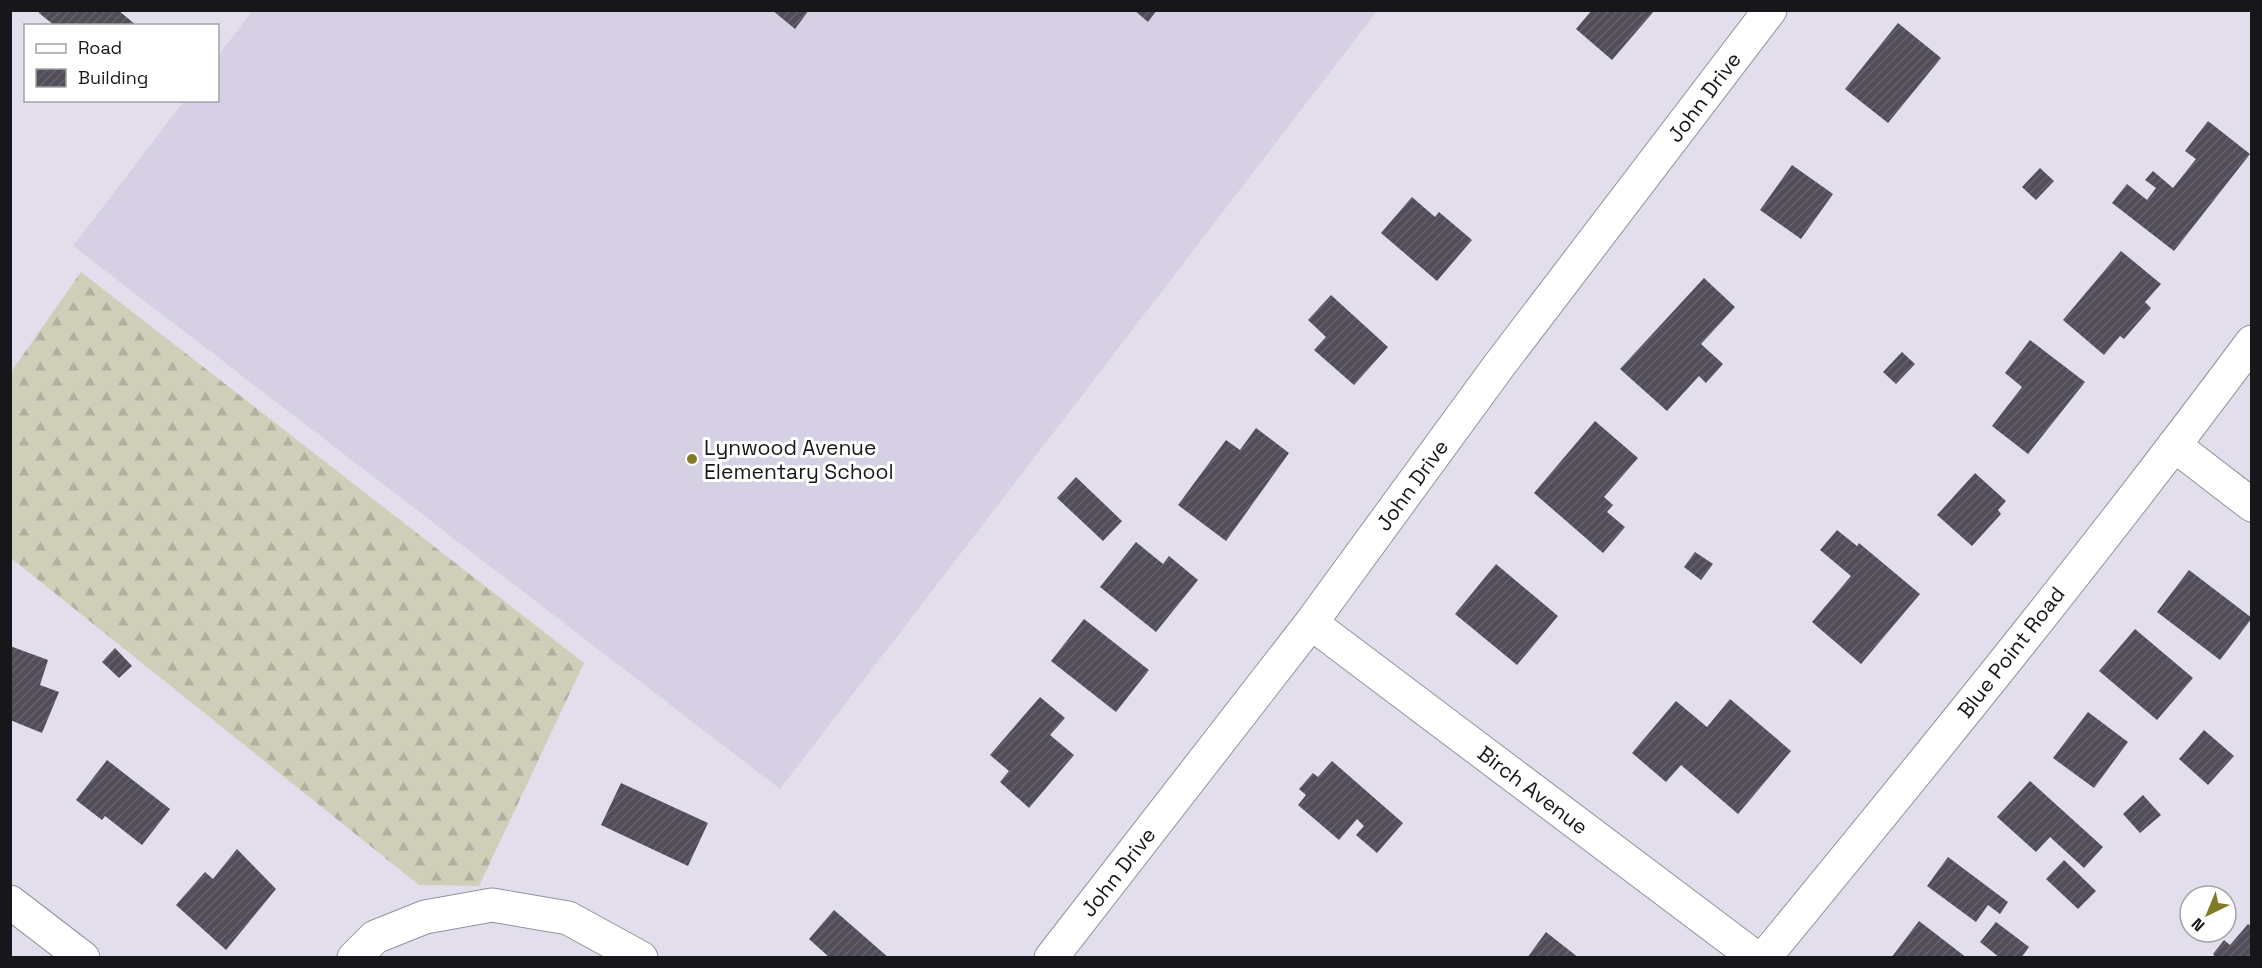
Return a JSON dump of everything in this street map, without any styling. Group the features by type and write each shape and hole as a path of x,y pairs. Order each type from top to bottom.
{"street":[{"name":"John Drive","path":"1052,957 1311,623 1498,367 1770,10"},
{"name":"Blue Point Road","path":"1764,957 1874,824 2175,446 2252,342"},
{"path":"2175,446 2252,505"},
{"name":"Birch Avenue","path":"1311,623 1756,957"},
{"path":"10,902 83,957"},
{"path":"354,957 375,937 425,917 492,905 568,918 641,957"}],"shaded area":[{"name":"Lynwood Avenue Elementary School","path":"252,11 1377,11 780,789 73,246 183,102 219,102 219,55"}],"green space":[{"path":"81,272 584,663 479,886 419,885 11,558 11,372"}],"building":[{"path":"40,10 118,10 135,24 53,24 39,13"},
{"path":"772,10 809,10 795,29"},
{"path":"1134,10 1157,10 1148,22"},
{"path":"1592,10 1655,10 1612,60 1576,29"},
{"path":"1898,23 1941,58 1888,123 1845,89"},
{"path":"2208,121 2250,154 2174,251 2112,203 2127,184 2147,200 2156,188 2145,180 2153,171 2173,188 2196,159 2185,151"},
{"path":"1792,165 1833,194 1801,239 1760,210"},
{"path":"2040,168 2054,181 2036,200 2022,187"},
{"path":"1412,197 1435,217 1439,212 1472,240 1437,281 1381,233"},
{"path":"2121,251 2161,284 2145,302 2151,308 2124,339 2120,336 2104,355 2063,320"},
{"path":"1704,278 1735,307 1701,344 1723,364 1706,383 1699,376 1667,411 1620,369"},
{"path":"1331,295 1388,347 1354,385 1314,350 1326,337 1308,320"},
{"path":"2030,340 2085,382 2028,454 1992,426 2022,387 2005,373"},
{"path":"1902,352 1915,364 1896,384 1883,372"},
{"path":"1595,421 1638,458 1604,497 1613,505 1607,512 1625,527 1603,553 1534,493"},
{"path":"1256,428 1289,453 1226,541 1178,505 1226,440 1240,450"},
{"path":"1975,473 2006,501 1998,510 2001,514 1972,546 1937,515"},
{"path":"1076,477 1122,521 1103,541 1057,498"},
{"path":"1837,530 1857,546 1859,543 1920,594 1861,664 1812,622 1851,576 1820,550"},
{"path":"1136,542 1163,564 1169,556 1198,580 1156,632 1100,587"},
{"path":"1695,552 1713,564 1701,580 1684,567"},
{"path":"1496,564 1558,616 1517,665 1455,614"},
{"path":"2189,570 2252,618 2220,660 2157,612"},
{"path":"1084,619 1149,670 1116,712 1051,661"},
{"path":"2135,629 2193,678 2157,720 2099,671"},
{"path":"10,646 48,660 40,685 59,692 42,733 10,720"},
{"path":"115,648 132,666 119,678 102,662"},
{"path":"1040,697 1065,718 1050,735 1074,755 1029,808 1000,782 1009,771 990,755"},
{"path":"1730,699 1791,751 1738,814 1681,765 1666,782 1632,753 1676,701 1707,727"},
{"path":"2088,712 2128,742 2094,788 2053,758"},
{"path":"2204,730 2234,756 2208,785 2179,759"},
{"path":"107,760 170,809 142,845 105,816 102,820 76,800"},
{"path":"1332,761 1403,823 1377,853 1356,835 1364,826 1357,819 1339,840 1298,805 1306,795 1299,789 1313,773 1318,777"},
{"path":"2030,781 2103,847 2084,868 2050,837 2036,852 1997,817"},
{"path":"621,783 708,823 688,866 601,825"},
{"path":"2143,795 2161,815 2140,833 2123,814"},
{"path":"237,849 276,889 226,950 176,905 205,872 213,879"},
{"path":"1948,857 2008,902 2000,914 1988,905 1976,922 1927,886"},
{"path":"2064,860 2096,891 2078,909 2046,879"},
{"path":"834,910 889,958 830,958 809,939"},
{"path":"1919,921 1967,958 1891,958"},
{"path":"1996,922 2029,947 2021,958 2000,958 1980,942"},
{"path":"2248,924 2252,927 2252,958 2216,958 2213,954 2221,944 2238,944 2238,936"},
{"path":"1546,932 1579,958 1527,958"}],"place":[{"name":"Lynwood Avenue Elementary School","path":"692,459"}]}
